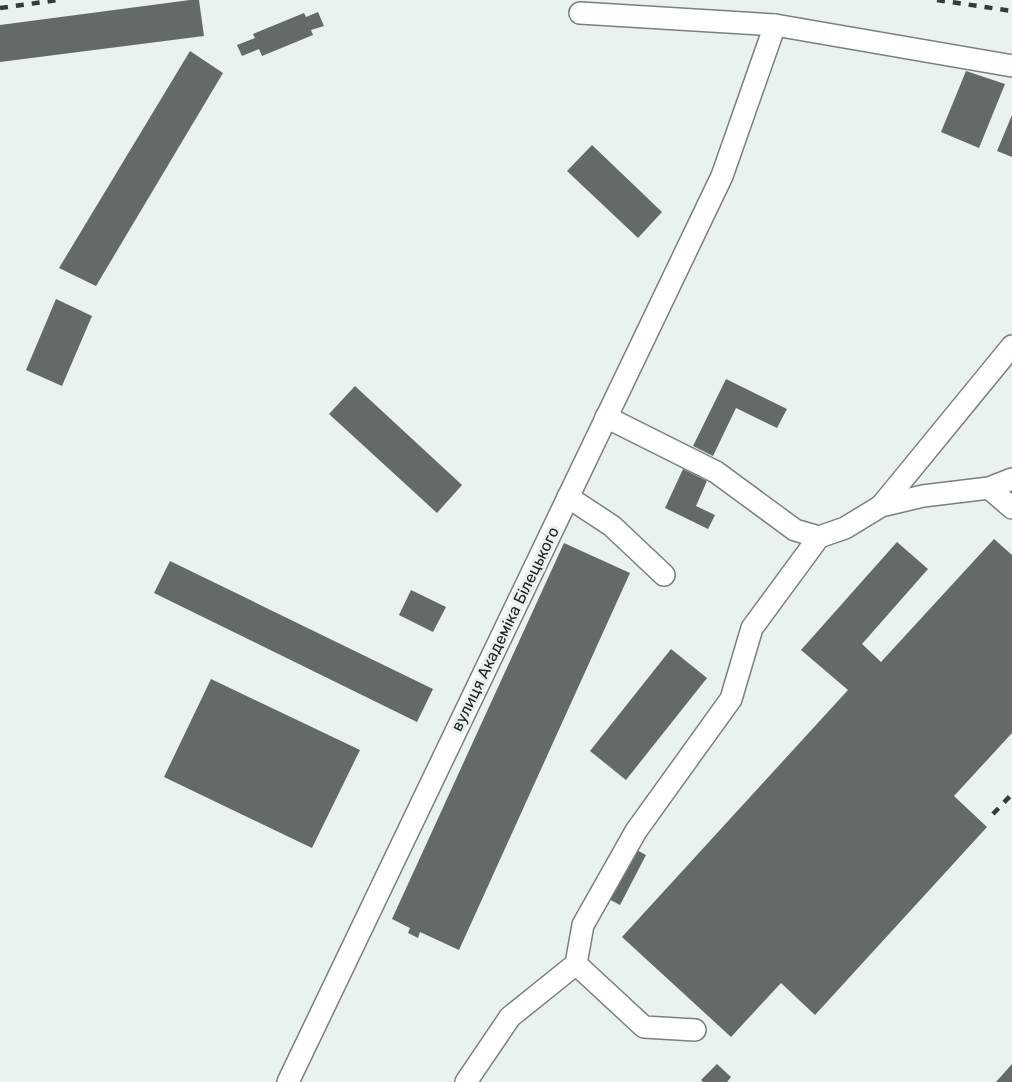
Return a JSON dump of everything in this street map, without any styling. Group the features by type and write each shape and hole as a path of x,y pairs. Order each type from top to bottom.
{"street":[{"path":"580,13 775,25 1012,66"},
{"name":"вулиця Академіка Білецького","path":"288,1082 722,176 775,25"},
{"path":"881,506 1012,346"},
{"path":"606,417 716,472 795,530 819,537"},
{"path":"466,1082 510,1017 576,964 583,925 636,831 731,699 752,628 819,537 845,528 881,506 923,496 989,488 1012,479"},
{"path":"989,488 1012,508"},
{"path":"568,497 612,526 664,575"},
{"path":"576,964 644,1027 695,1030"}],"building":[{"path":"199,0 204,36 0,62 0,25"},
{"path":"318,12 324,26 311,30 313,35 262,56 259,49 242,56 237,45 255,38 253,34 304,13 306,17"},
{"path":"190,51 223,73 96,286 59,268"},
{"path":"966,71 1005,84 979,148 941,132"},
{"path":"1012,115 1012,157 997,151"},
{"path":"592,145 662,212 638,238 567,171"},
{"path":"56,299 92,316 62,386 26,370"},
{"path":"726,379 787,409 777,428 736,408 713,456 693,446"},
{"path":"355,386 462,485 437,513 329,414"},
{"path":"683,469 707,481 696,506 715,515 708,529 665,508"},
{"path":"994,539 1012,555 1012,733 954,796 987,827 815,1015 781,983 731,1037 622,937 848,690 801,650 897,542 928,569 862,644 881,662"},
{"path":"564,543 630,573 459,950 420,932 418,938 408,933 410,928 392,919"},
{"path":"170,561 433,689 417,722 154,593"},
{"path":"411,590 446,607 433,632 399,615"},
{"path":"671,649 707,678 626,780 590,751"},
{"path":"211,679 360,750 312,848 164,777"},
{"path":"631,847 646,855 620,905 605,897"},
{"path":"717,1064 731,1077 727,1082 703,1082 701,1080"},
{"path":"1012,1064 1012,1082 996,1082"}],"railway":[{"path":"0,8 58,0"},
{"path":"937,0 1012,11"},
{"path":"993,814 1012,794"}]}
